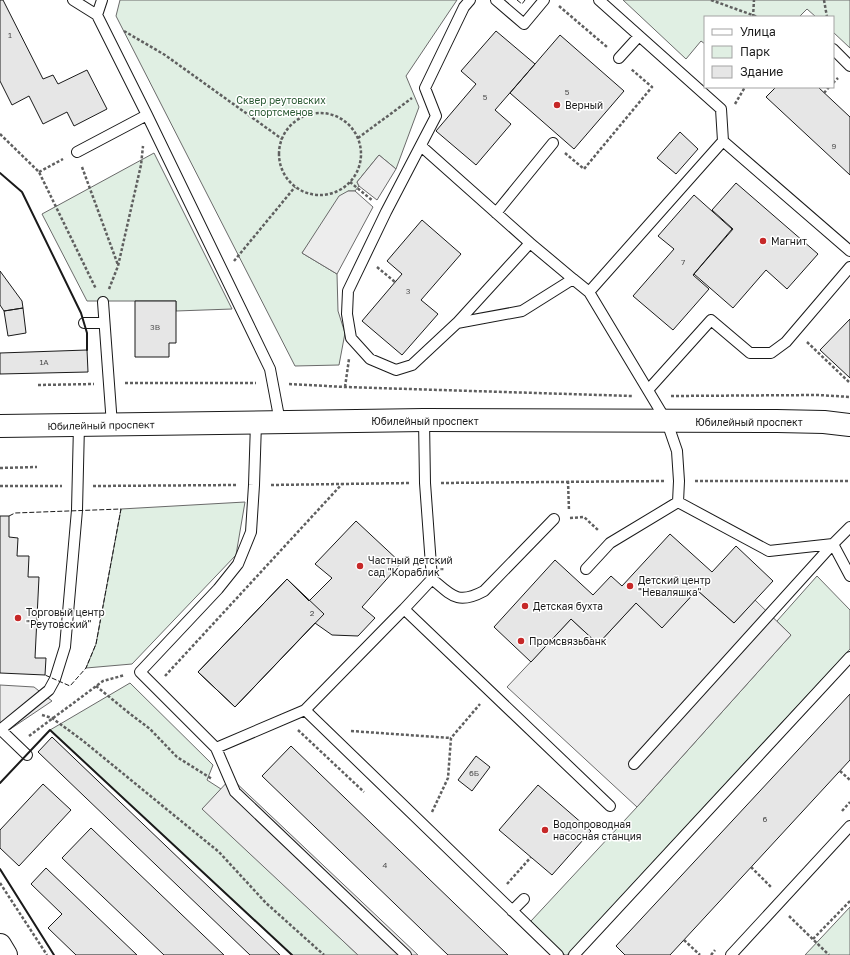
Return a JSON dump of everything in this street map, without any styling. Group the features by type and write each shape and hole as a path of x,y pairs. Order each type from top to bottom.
{"street":[{"name":"Юбилейный проспект","path":"0,426 424,420 667,422 777,421 824,422 850,425"},
{"path":"0,945 6,955"}],"lane":[{"path":"73,0 97,15 147,115 270,370 280,422"},
{"path":"97,15 102,0"},
{"path":"470,0 464,7 425,88 436,116 386,212 348,291 347,314 351,338 370,360 396,370 412,365 457,323 530,243"},
{"path":"496,0 524,24 544,0"},
{"path":"589,292 723,141 721,109 599,0"},
{"path":"619,58 639,36"},
{"path":"834,50 850,66"},
{"path":"77,152 147,115"},
{"path":"723,141 850,251"},
{"path":"496,213 553,143"},
{"path":"421,146 530,243 589,292 667,422 677,451 679,481 678,502"},
{"path":"650,393 711,320 750,353 772,352 786,342 850,267"},
{"path":"457,323 522,311 573,279"},
{"path":"103,302 112,425"},
{"path":"84,323 104,323"},
{"path":"424,420 425,483 432,578 449,594 457,597 471,598 484,591 554,519"},
{"path":"256,423 251,532 238,564 218,589 140,672 216,748 235,792 406,955"},
{"path":"27,755 0,730 49,690 55,680 65,647 78,486 79,425"},
{"path":"586,569 610,543 678,502"},
{"path":"678,502 769,551 833,544"},
{"path":"634,764 850,527"},
{"path":"833,544 850,576"},
{"path":"216,748 305,710 404,609 432,578"},
{"path":"404,609 610,806"},
{"path":"574,955 850,657"},
{"path":"305,710 558,955"},
{"path":"731,955 850,826"},
{"path":"512,911 524,899"}],"path":[{"path":"711,0 753,16 754,0"},
{"path":"824,0 826,16"},
{"path":"553,143 584,169 652,88 558,5"},
{"path":"97,15 165,56 282,139"},
{"path":"358,138 425,88"},
{"path":"824,93 828,88"},
{"path":"320,113 332,115 343,120 352,128 358,138 361,150 361,162 357,173 341,190 318,196 306,193 295,187 286,178 280,165 279,152 282,139 288,128 297,120 308,115 320,113"},
{"path":"0,134 39,172 103,302"},
{"path":"103,302 118,266 141,165 143,145"},
{"path":"39,172 77,152 118,266"},
{"path":"350,182 386,212"},
{"path":"224,273 295,187"},
{"path":"365,256 395,282"},
{"path":"795,331 850,383"},
{"path":"345,387 351,338"},
{"path":"38,385 273,383 345,387 819,395 850,397"},
{"path":"0,468 37,467"},
{"path":"568,481 570,518"},
{"path":"0,486 254,485 568,481 850,481"},
{"path":"154,686 343,484"},
{"path":"554,519 584,517 610,543"},
{"path":"17,745 102,681 140,672"},
{"path":"96,686 150,729 177,757 192,768 235,792"},
{"path":"426,827 448,778 451,738 490,691"},
{"path":"52,718 82,740 219,852 266,903 324,955"},
{"path":"336,740 347,731 451,738"},
{"path":"840,771 850,780"},
{"path":"497,896 531,857"},
{"path":"751,867 772,888"},
{"path":"0,882 46,955"},
{"path":"813,939 850,901"},
{"path":"777,905 829,955"},
{"path":"684,940 700,955"}],"green space":[{"name":"Сквер реутовских спортсменов","path":"120,0 457,0 406,76 419,107 396,169 379,155 357,182 359,186 355,191 348,191 302,253 337,274 338,311 345,333 339,365 295,366 116,16"},
{"path":"623,0 850,0 850,48 834,33 834,16 815,16 807,9 800,16 704,16 704,43 701,41 686,59"},
{"path":"154,153 232,309 176,311 176,301 87,301 42,214"},
{"path":"245,502 236,555 132,664 86,668 96,644 121,509"},
{"path":"817,576 850,610 850,649 567,955 565,955 531,921 637,807 791,635 777,621"},
{"path":"130,683 213,765 207,780 221,789 203,809 358,955 292,955 50,730"},
{"path":"850,907 850,955 805,955"}],"shaded area":[{"path":"379,155 396,169 377,200 359,186 357,182"},
{"path":"348,191 355,191 373,207 337,274 302,253 339,196"},
{"path":"697,590 734,623 755,600 791,635 637,807 507,687 571,619 598,644 636,603 662,627"},
{"path":"0,685 34,687 52,701 0,736"},
{"path":"231,778 418,955 358,955 202,809"}],"building":[{"path":"0,0 3,0 43,79 53,75 58,84 87,70 107,109 74,126 67,112 43,124 29,96 12,105 0,81"},
{"path":"496,31 535,64 495,110 511,124 476,165 436,131 476,84 461,71"},
{"path":"560,35 624,91 574,149 510,93"},
{"path":"775,88 819,88 850,117 850,175 766,97"},
{"path":"680,132 698,149 676,174 657,158"},
{"name":"Магнит","path":"736,183 818,254 787,289 766,270 733,308 694,274 733,229 712,210"},
{"path":"694,195 732,229 693,275 709,289 673,330 633,296 674,249 658,236"},
{"path":"422,220 461,254 421,300 438,314 402,355 362,321 402,274 387,261"},
{"path":"0,271 22,301 23,308 4,311 0,305"},
{"path":"135,301 176,301 176,343 169,343 169,357 135,357"},
{"path":"23,308 26,333 8,336 4,311"},
{"path":"850,319 850,378 820,350"},
{"path":"87,350 88,372 0,374 0,353"},
{"name":"Торговый центр \"Реутовский\"","path":"0,516 9,516 9,537 18,538 17,556 29,556 28,577 39,577 35,658 46,658 45,675 0,673"},
{"path":"356,521 401,563 362,607 375,618 358,636 332,635 315,623 235,707 198,672 287,579 309,601 332,578 315,564"},
{"path":"670,534 712,572 736,546 773,581 734,623 697,590 662,628 636,603 598,644 571,619 531,662 494,627 555,560 593,595 611,576 622,586"},
{"path":"287,579 324,614 235,707 198,672"},
{"path":"850,694 850,760 670,955 625,955 616,946"},
{"path":"52,737 280,955 250,955 38,752"},
{"path":"291,746 508,955 448,955 262,776"},
{"path":"476,756 490,767 472,791 458,780"},
{"path":"43,784 71,810 19,866 0,848 0,830"},
{"name":"Водопроводная насосная станция","path":"538,785 591,831 552,875 499,830"},
{"path":"91,828 224,955 164,955 62,858"},
{"path":"46,868 137,955 76,955 48,928 62,914 31,884"}],"fence":[{"path":"517,0 522,4 525,0"},
{"path":"9,516 15,513 121,509 96,644 86,668 70,686 45,675"}],"wall":[{"path":"0,173 22,192 81,313 87,333 87,350"},
{"path":"0,783 50,730 292,955"},
{"path":"0,869 54,955"}],"place":[{"name":"Верный","path":"557,105"},
{"name":"Магнит","path":"763,241"},
{"name":"Частный детский сад \"Кораблик\"","path":"360,566"},
{"name":"Детский центр \"Неваляшка\"","path":"630,586"},
{"name":"Детская бухта","path":"525,606"},
{"name":"Торговый центр \"Реутовский\"","path":"18,618"},
{"name":"Промсвязьбанк","path":"521,641"},
{"name":"Водопроводная насосная станция","path":"545,830"}]}
